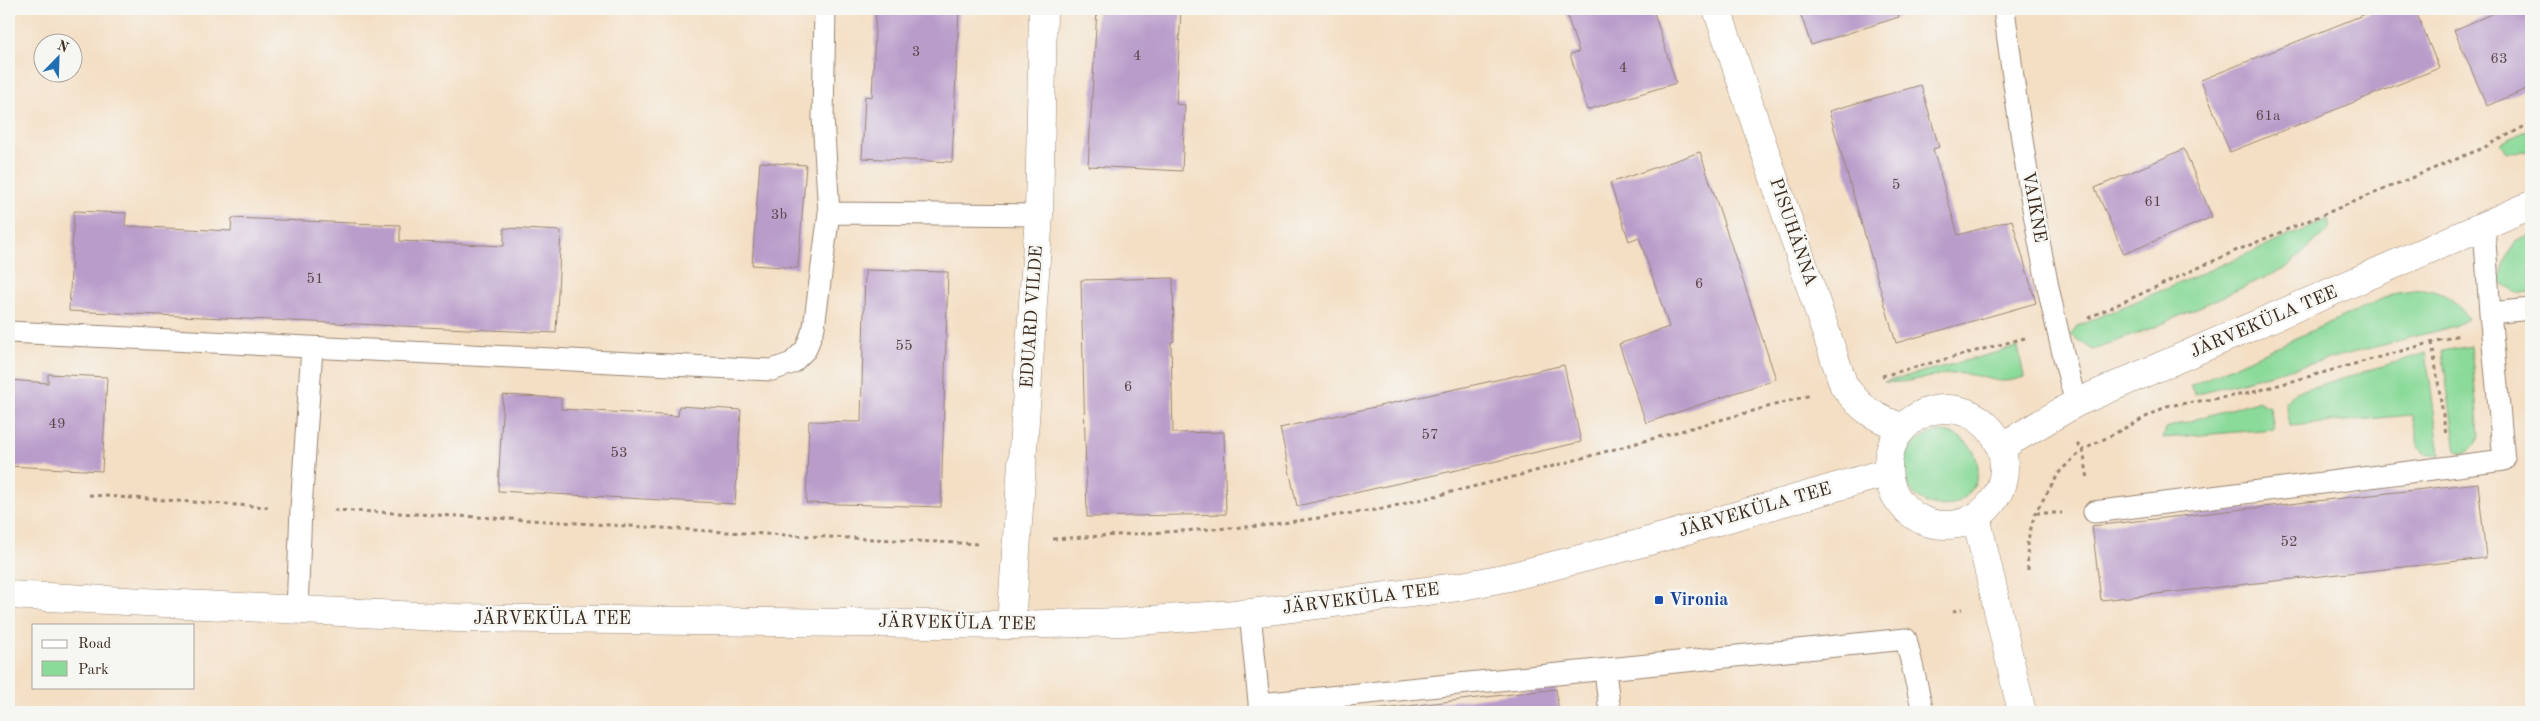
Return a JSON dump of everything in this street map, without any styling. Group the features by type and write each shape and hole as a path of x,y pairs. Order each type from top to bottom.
{"main road":[{"name":"EDUARD VILDE","path":"1011,625 1015,543 1039,215 1043,9"},
{"name":"PISUHÄNNA","path":"1717,9 1844,386 1859,406 1880,419 1903,428"},
{"name":"JÄRVEKÜLA TEE","path":"2001,447 2076,403 2531,205"},
{"path":"1938,409 1958,410 1976,417 1991,430 2001,447 2004,463 2001,486 1988,507 1976,517 1958,524 1939,524 1920,519 1904,507 1893,491 1888,472 1889,456 1894,440 1903,428 1919,415 1938,409"},
{"name":"JÄRVEKÜLA TEE","path":"9,596 458,618 1011,625 1123,622 1250,613 1457,587 1509,577 1642,542 1888,472"},
{"path":"1976,517 2022,712"}],"lane":[{"path":"9,332 772,370 792,363 806,349 814,328 829,212 823,118 825,9"},
{"name":"VAIKNE","path":"2004,9 2019,121 2057,333 2076,403"},
{"path":"829,212 1039,215"},
{"path":"2094,512 2504,460 2484,227"},
{"path":"2490,313 2531,309"},
{"path":"298,610 300,509 312,348"},
{"path":"1250,613 1259,708 1906,639 1923,712"},
{"path":"1606,671 1610,712"}],"path":[{"path":"89,495 300,509 971,544 1015,543 1261,526 1382,509 1592,456 2026,337 2057,333 2233,252 2483,148 2531,124"},
{"path":"2028,572 2027,543 2035,513 2061,470 2083,450 2167,406 2246,394 2463,334 2490,313"},
{"path":"2432,342 2450,467"},
{"path":"1953,611 1995,600"}],"green space":[{"path":"2531,128 2531,151 2507,152 2501,143"},
{"path":"2329,219 2329,229 2286,268 2155,327 2093,350 2071,335 2076,327"},
{"path":"2531,235 2531,292 2519,293 2501,283 2503,265 2515,242"},
{"path":"2423,289 2438,292 2449,298 2468,319 2455,326 2195,394 2190,386 2397,292"},
{"path":"2471,346 2479,435 2474,447 2464,453 2456,451 2442,351"},
{"path":"2018,347 2024,377 2009,381 1972,375 1950,374 1906,381 1884,382"},
{"path":"2426,353 2440,455 2424,453 2418,444 2412,415 2290,426 2286,402 2293,393"},
{"path":"2257,401 2270,407 2274,429 2163,438 2166,428"},
{"path":"1941,432 1962,438 1972,448 1978,469 1972,490 1962,500 1941,506 1920,500 1910,490 1904,469 1910,448 1920,438"}],"building":[{"path":"876,9 959,9 952,162 862,158 865,96 872,97"},
{"path":"1097,9 1181,9 1176,104 1185,105 1182,171 1088,166"},
{"path":"1565,9 1653,9 1676,83 1587,110 1570,54 1579,52"},
{"path":"1799,9 1896,9 1899,17 1811,45"},
{"path":"2378,9 2415,9 2439,68 2230,152 2201,80"},
{"path":"2503,9 2531,9 2531,87 2487,106 2454,30"},
{"path":"1921,85 1939,147 1933,149 1958,235 2012,220 2036,303 1896,343 1829,111"},
{"path":"2184,149 2212,217 2124,254 2095,188"},
{"path":"1700,152 1776,379 1646,423 1619,344 1669,327 1639,237 1629,241 1610,183"},
{"path":"760,162 806,165 798,268 752,265"},
{"path":"74,211 126,213 125,226 231,231 232,218 400,225 400,241 504,246 504,228 561,231 556,333 69,311"},
{"path":"865,270 948,272 941,507 806,503 809,421 861,422"},
{"path":"1173,278 1174,341 1171,342 1173,433 1224,432 1226,514 1087,517 1081,280"},
{"path":"1564,365 1581,442 1297,506 1280,428"},
{"path":"48,374 107,377 102,471 9,466 9,380 48,383"},
{"path":"503,395 561,398 561,409 678,416 679,406 741,410 735,504 498,491"},
{"path":"2478,483 2486,558 2101,600 2092,526"},
{"path":"1556,689 1559,712 1365,712 1365,711"}],"place":[{"name":"Vironia","path":"1659,600"}]}
